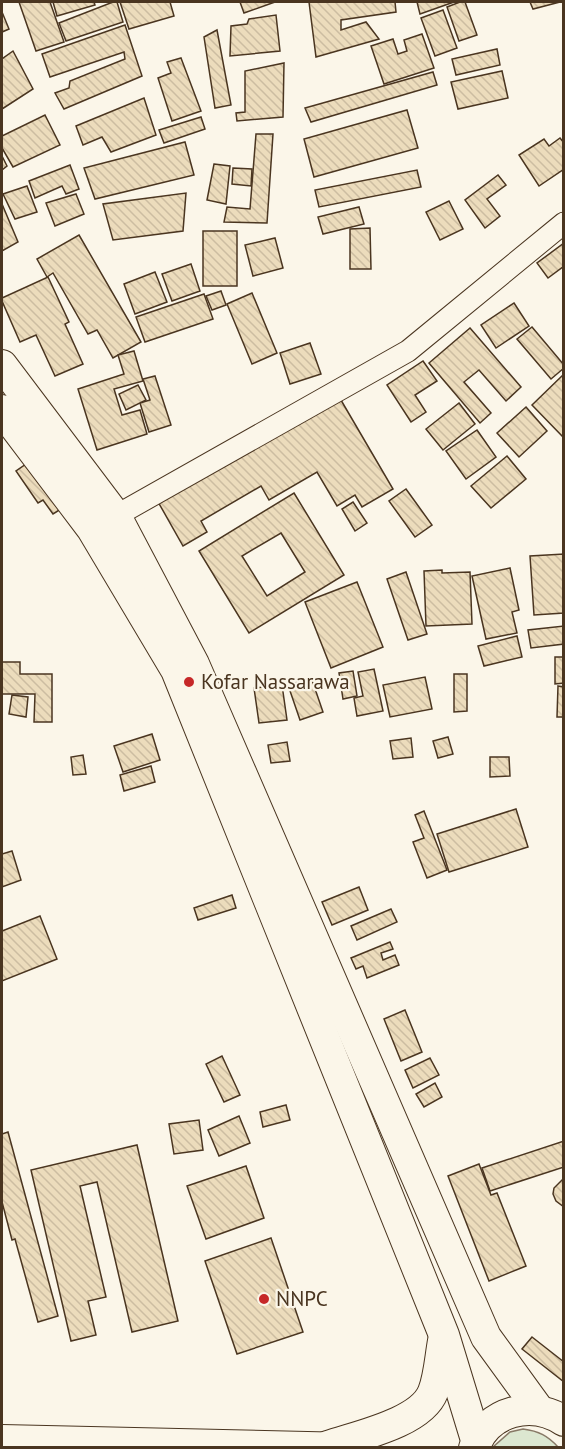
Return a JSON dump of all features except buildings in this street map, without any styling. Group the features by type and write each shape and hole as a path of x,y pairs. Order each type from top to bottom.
{"street":[{"path":"104,522 408,351 564,224"},
{"path":"2,365 194,664 486,1337 551,1415"},
{"path":"2,410 104,522 176,670 444,1335 475,1444"},
{"path":"2,1440 339,1447 417,1412 433,1393 444,1335"},
{"path":"475,1444 487,1426 502,1415 520,1410 551,1415"}],"green space":[{"path":"523,1429 543,1435 558,1447 493,1447 510,1432"}],"place":[{"name":"Kofar Nassarawa","path":"189,682"},
{"name":"NNPC","path":"264,1299"}]}
